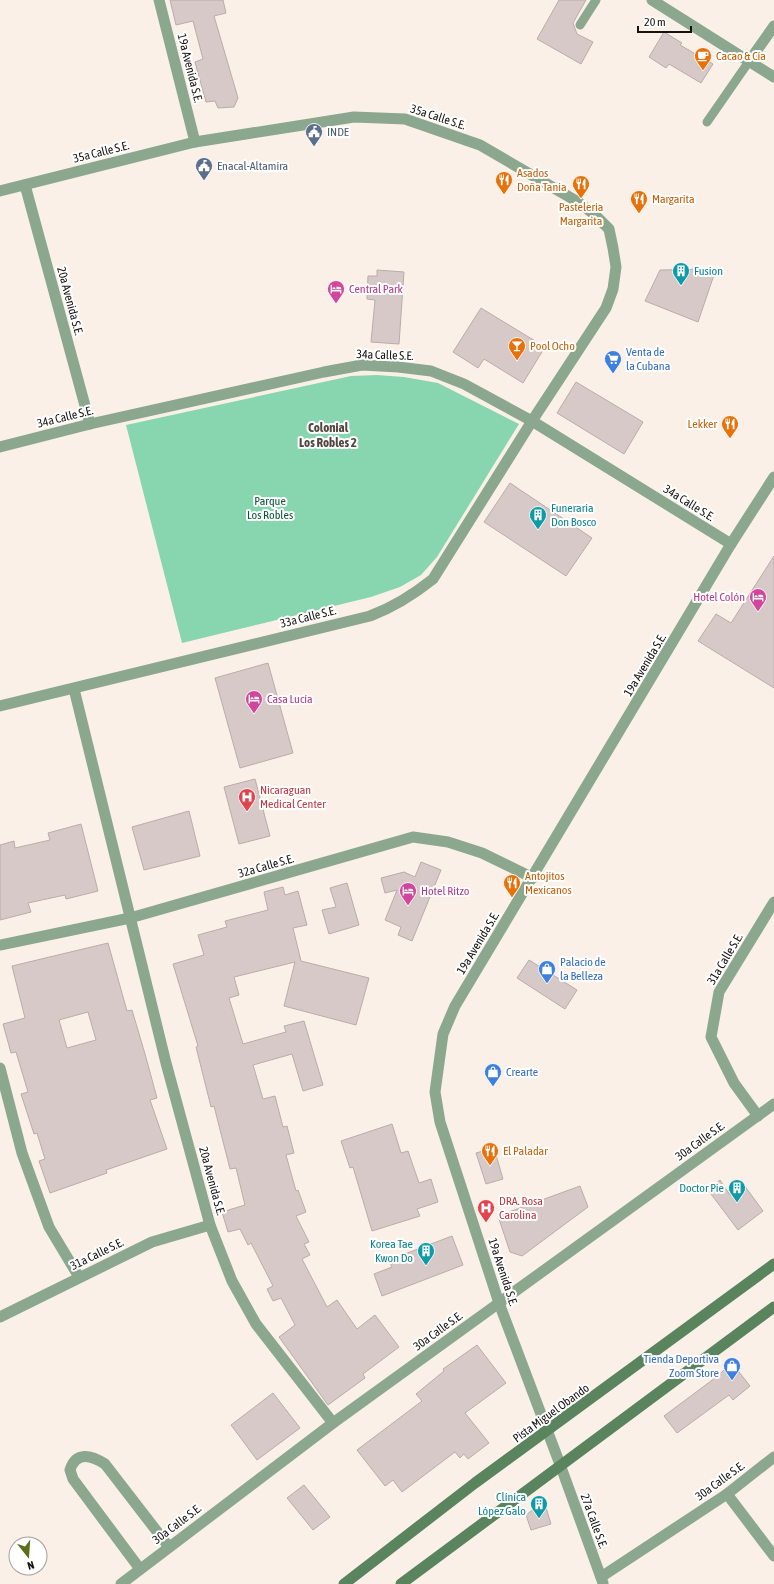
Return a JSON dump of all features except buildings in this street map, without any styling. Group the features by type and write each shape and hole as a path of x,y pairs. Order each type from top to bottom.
{"main road":[{"name":"Pista Miguel Obando","path":"344,1584 476,1483 774,1264"},
{"path":"402,1584 774,1307"}],"street":[{"name":"19a Avenida S.E.","path":"159,0 195,142"},
{"path":"652,0 750,60 774,77"},
{"path":"750,60 774,26"},
{"name":"35a Calle S.E.","path":"0,191 195,142 354,117 405,119 480,145 578,202 595,215 609,229 616,267 613,288 606,308 532,421"},
{"name":"20a Avenida S.E.","path":"25,185 90,424"},
{"name":"34a Calle S.E.","path":"0,447 90,424 324,372 362,365 431,371 464,384 532,421 731,544"},
{"name":"33a Calle S.E.","path":"0,706 370,616 407,599 433,579 532,421"},
{"name":"19a Avenida S.E.","path":"561,1467 499,1303 440,1122 435,1092 443,1034 455,1006 533,878 731,544 774,477"},
{"name":"20a Avenida S.E.","path":"74,688 166,1063 210,1225 232,1281 256,1324 333,1423"},
{"name":"32a Calle S.E.","path":"0,946 130,918 413,837 448,842 476,851 533,878"},
{"name":"31a Calle S.E.","path":"758,1116 734,1083 711,1036 719,992 774,902"},
{"path":"0,1068 22,1153 46,1219 79,1277"},
{"name":"30a Calle S.E.","path":"121,1584 333,1423 774,1104"},
{"name":"31a Calle S.E.","path":"0,1317 152,1242 210,1225"},
{"path":"140,1569 73,1479 70,1470 76,1459 84,1456 95,1458 105,1464 169,1547"},
{"name":"30a Calle S.E.","path":"602,1580 728,1494 774,1457"},
{"name":"27a Calle S.E.","path":"561,1467 602,1580"},
{"path":"728,1494 774,1556"}],"lane":[{"path":"580,25 596,0"},
{"path":"707,122 750,60"}],"green space":[{"name":"Parque Los Robles","path":"377,375 404,377 438,383 519,424 437,557 421,575 400,587 371,597 182,643 126,425 351,376"}],"place":[{"name":"Cacao & Cía","path":"703,71"},
{"name":"INDE","path":"314,147"},
{"name":"Enacal-Altamira","path":"204,181"},
{"name":"Asados Doña Tania","path":"504,195"},
{"name":"Pastelería Margarita","path":"581,199"},
{"name":"Margarita","path":"639,214"},
{"name":"Fusion","path":"681,286"},
{"name":"Central Park","path":"336,304"},
{"name":"Pool Ocho","path":"517,361"},
{"name":"Venta de la Cubana","path":"613,374"},
{"name":"Lekker","path":"730,439"},
{"name":"Funeraria Don Bosco","path":"538,530"},
{"name":"Hotel Colón","path":"758,612"},
{"name":"Casa Lucía","path":"254,714"},
{"name":"Nicaraguan Medical Center","path":"247,812"},
{"name":"Antojitos Mexicanos","path":"512,898"},
{"name":"Hotel Ritzo","path":"408,906"},
{"name":"Palacio de la Belleza","path":"547,984"},
{"name":"Crearte","path":"493,1087"},
{"name":"El Paladar","path":"490,1166"},
{"name":"Doctor Pie","path":"737,1203"},
{"name":"DRA. Rosa Carolina","path":"486,1223"},
{"name":"Korea Tae Kwon Do","path":"426,1266"},
{"name":"Tienda Deportiva Zoom Store","path":"732,1381"},
{"name":"Clínica López Galo","path":"539,1519"}],"district":[{"name":"Colonial Los Robles 2","path":"328,434"}]}
